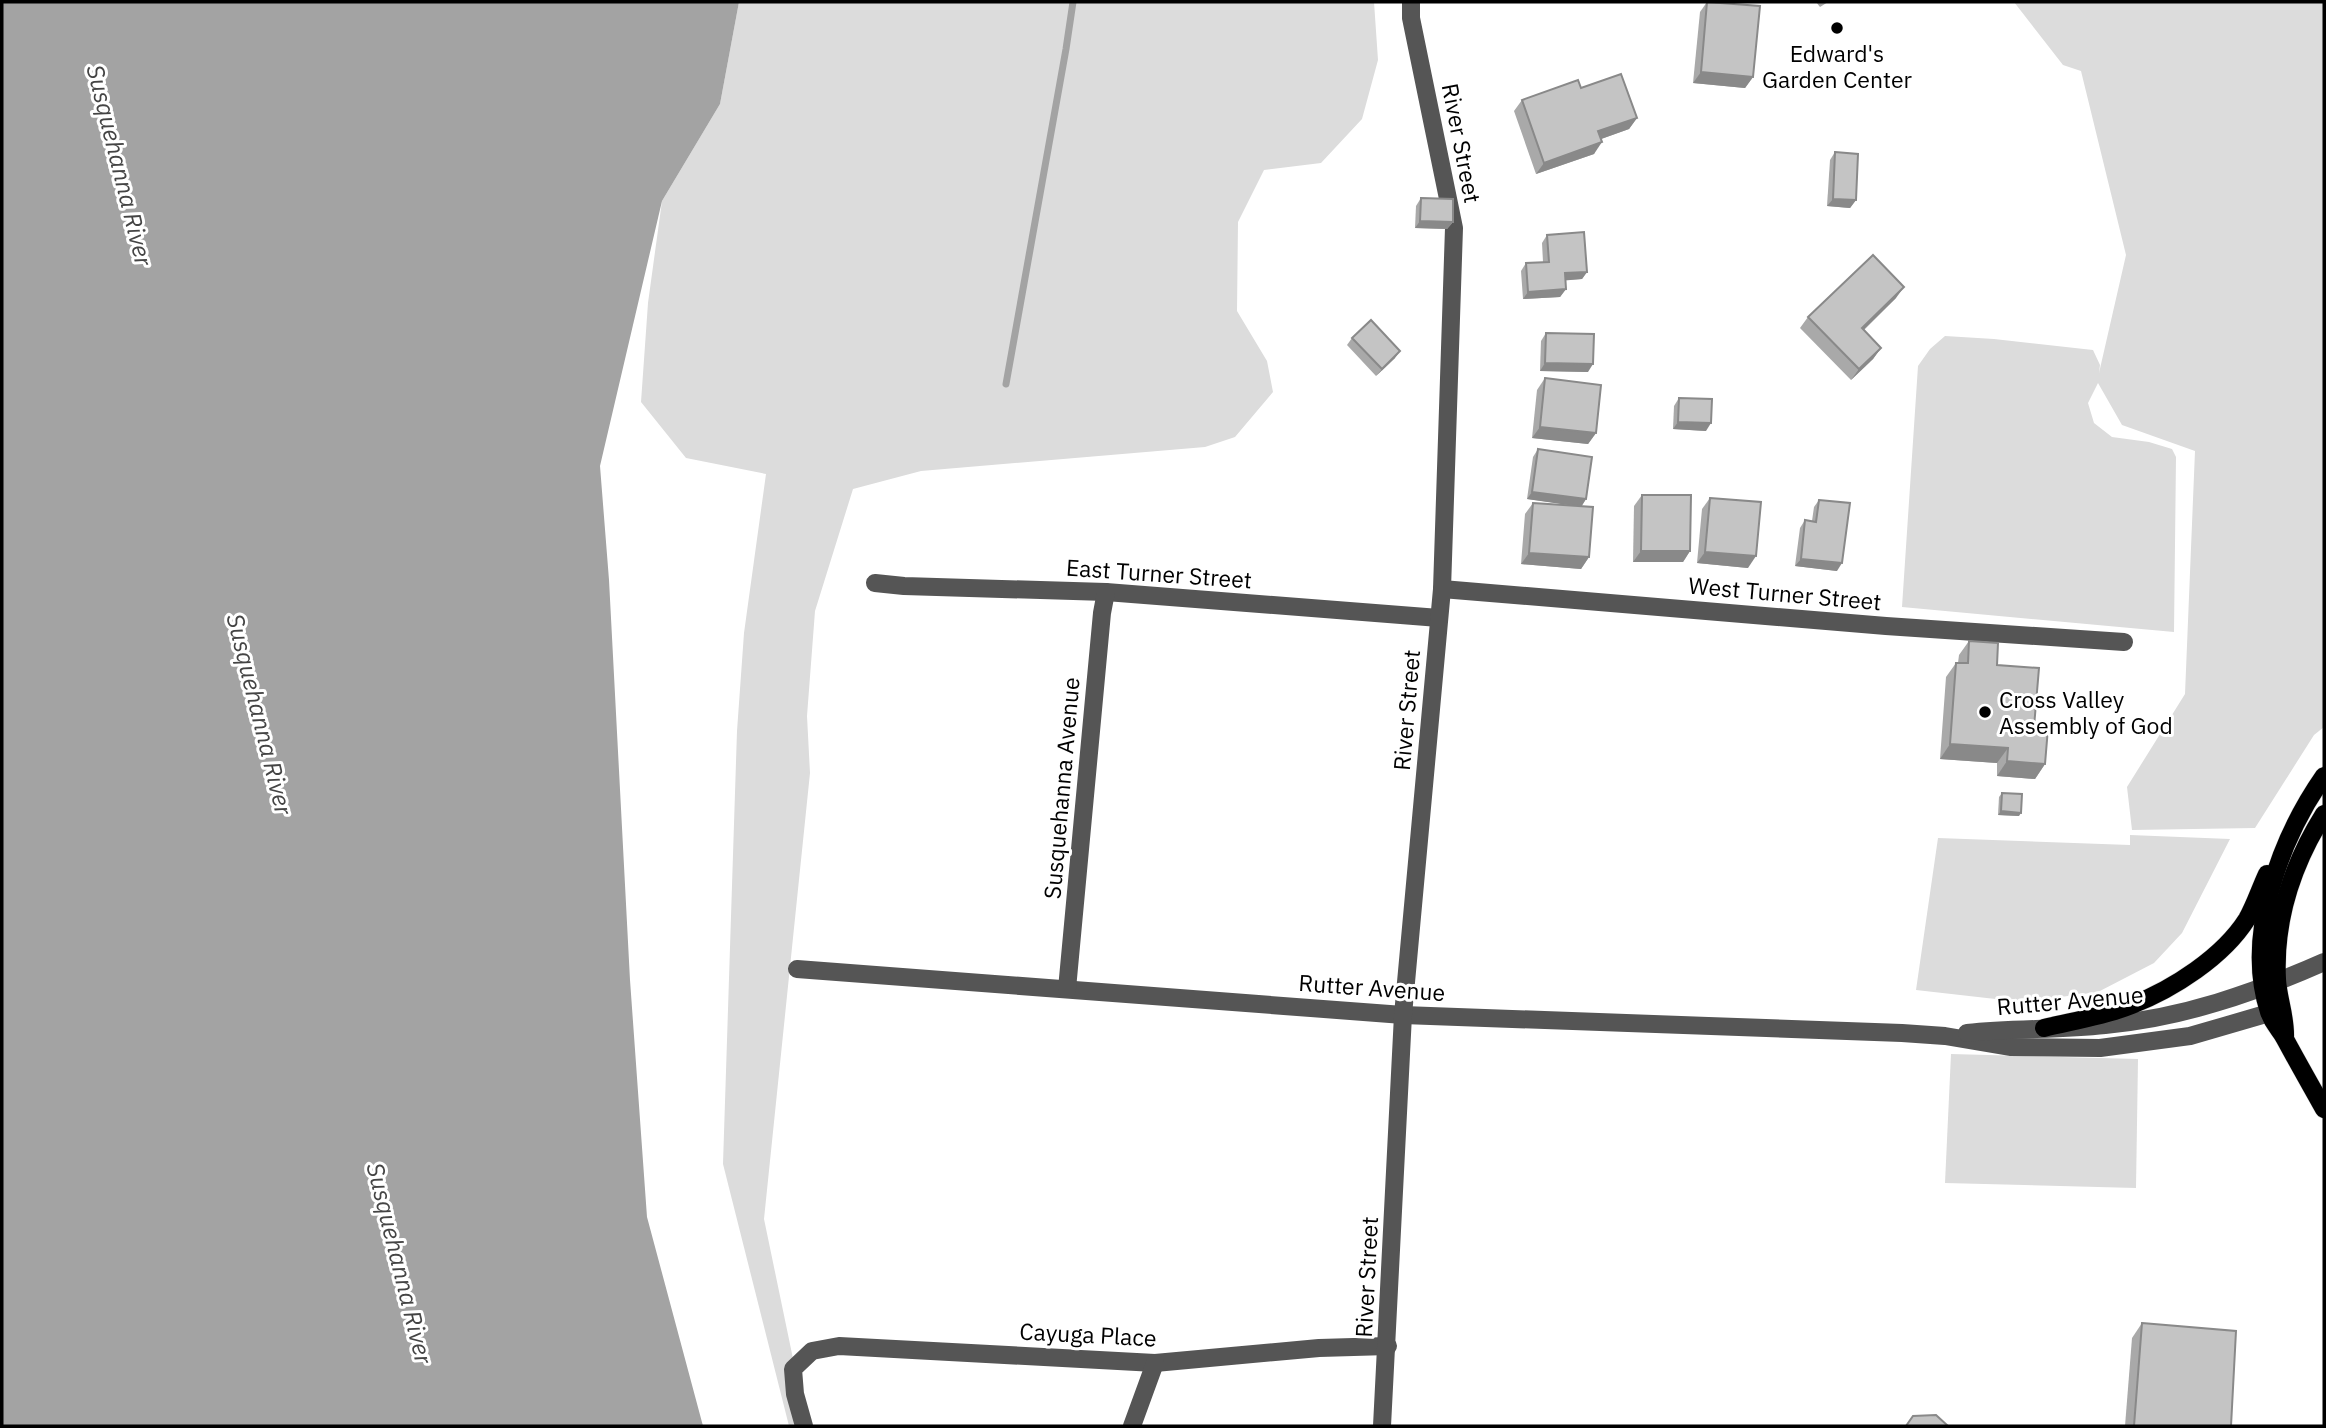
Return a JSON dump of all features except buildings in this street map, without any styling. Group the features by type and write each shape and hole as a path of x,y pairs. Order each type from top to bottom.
{"main road":[{"path":"2044,1028 2131,1006 2171,986 2199,968 2222,948 2247,919 2266,876 2324,776"},
{"path":"2324,814 2306,845 2286,895 2270,986 2269,1013 2275,1028 2285,1038 2324,1109"},
{"path":"2285,1038 2286,1025 2260,953 2264,920 2275,877 2295,826"}],"street":[{"name":"River Street","path":"1382,1426 1403,1015 1442,589 1454,228 1411,18 1411,2"},
{"name":"East Turner Street","path":"875,583 1106,592 1439,618"},
{"name":"West Turner Street","path":"1442,589 1886,626 2124,642"},
{"name":"Susquehanna Avenue","path":"1067,989 1106,592"},
{"name":"Rutter Avenue","path":"1945,1036 2000,1029 2106,1025 2158,1017 2223,1002 2270,986 2324,962"},
{"name":"Rutter Avenue","path":"797,969 1403,1015 1945,1036 2010,1047 2100,1048 2190,1035 2269,1013"},
{"name":"Cayuga Place","path":"804,1426 795,1394 793,1369 812,1351 839,1346 1155,1363 1318,1349 1388,1346"},
{"path":"1132,1426 1155,1363"}],"shaded area":[{"path":"739,2 1374,2 1378,60 1362,119 1321,163 1264,170 1238,222 1237,311 1267,361 1273,392 1235,437 1205,447 921,471 853,489 815,611 807,716 810,773 764,1219 807,1426 789,1426 723,1164 737,731 744,633 766,474 686,458 641,402 648,303 662,201 720,104"},
{"path":"2014,2 2324,2 2324,727 2314,735 2255,828 2132,830 2127,787 2185,694 2195,451 2122,425 2098,383 2088,403 2094,423 2112,437 2149,442 2172,449 2176,457 2174,632 1902,607 1918,366 1930,349 1945,336 2093,350 2100,365 2099,373 2126,255 2081,71 2063,65"},
{"path":"2130,835 2230,839 2182,933 2154,963 2098,992 2022,1002 1916,990 1938,838 2130,845"},
{"path":"1951,1054 2138,1059 2136,1188 1945,1183"}],"water":[{"name":"Susquehanna River","path":"2,2 739,2 720,104 662,201 600,466 609,580 630,980 647,1217 703,1426 2,1426"}],"waterway":[{"path":"1006,384 1073,2"}],"place":[{"name":"Edward's Garden Center","path":"1837,28"},
{"name":"Cross Valley Assembly of God","path":"1985,712"}]}
